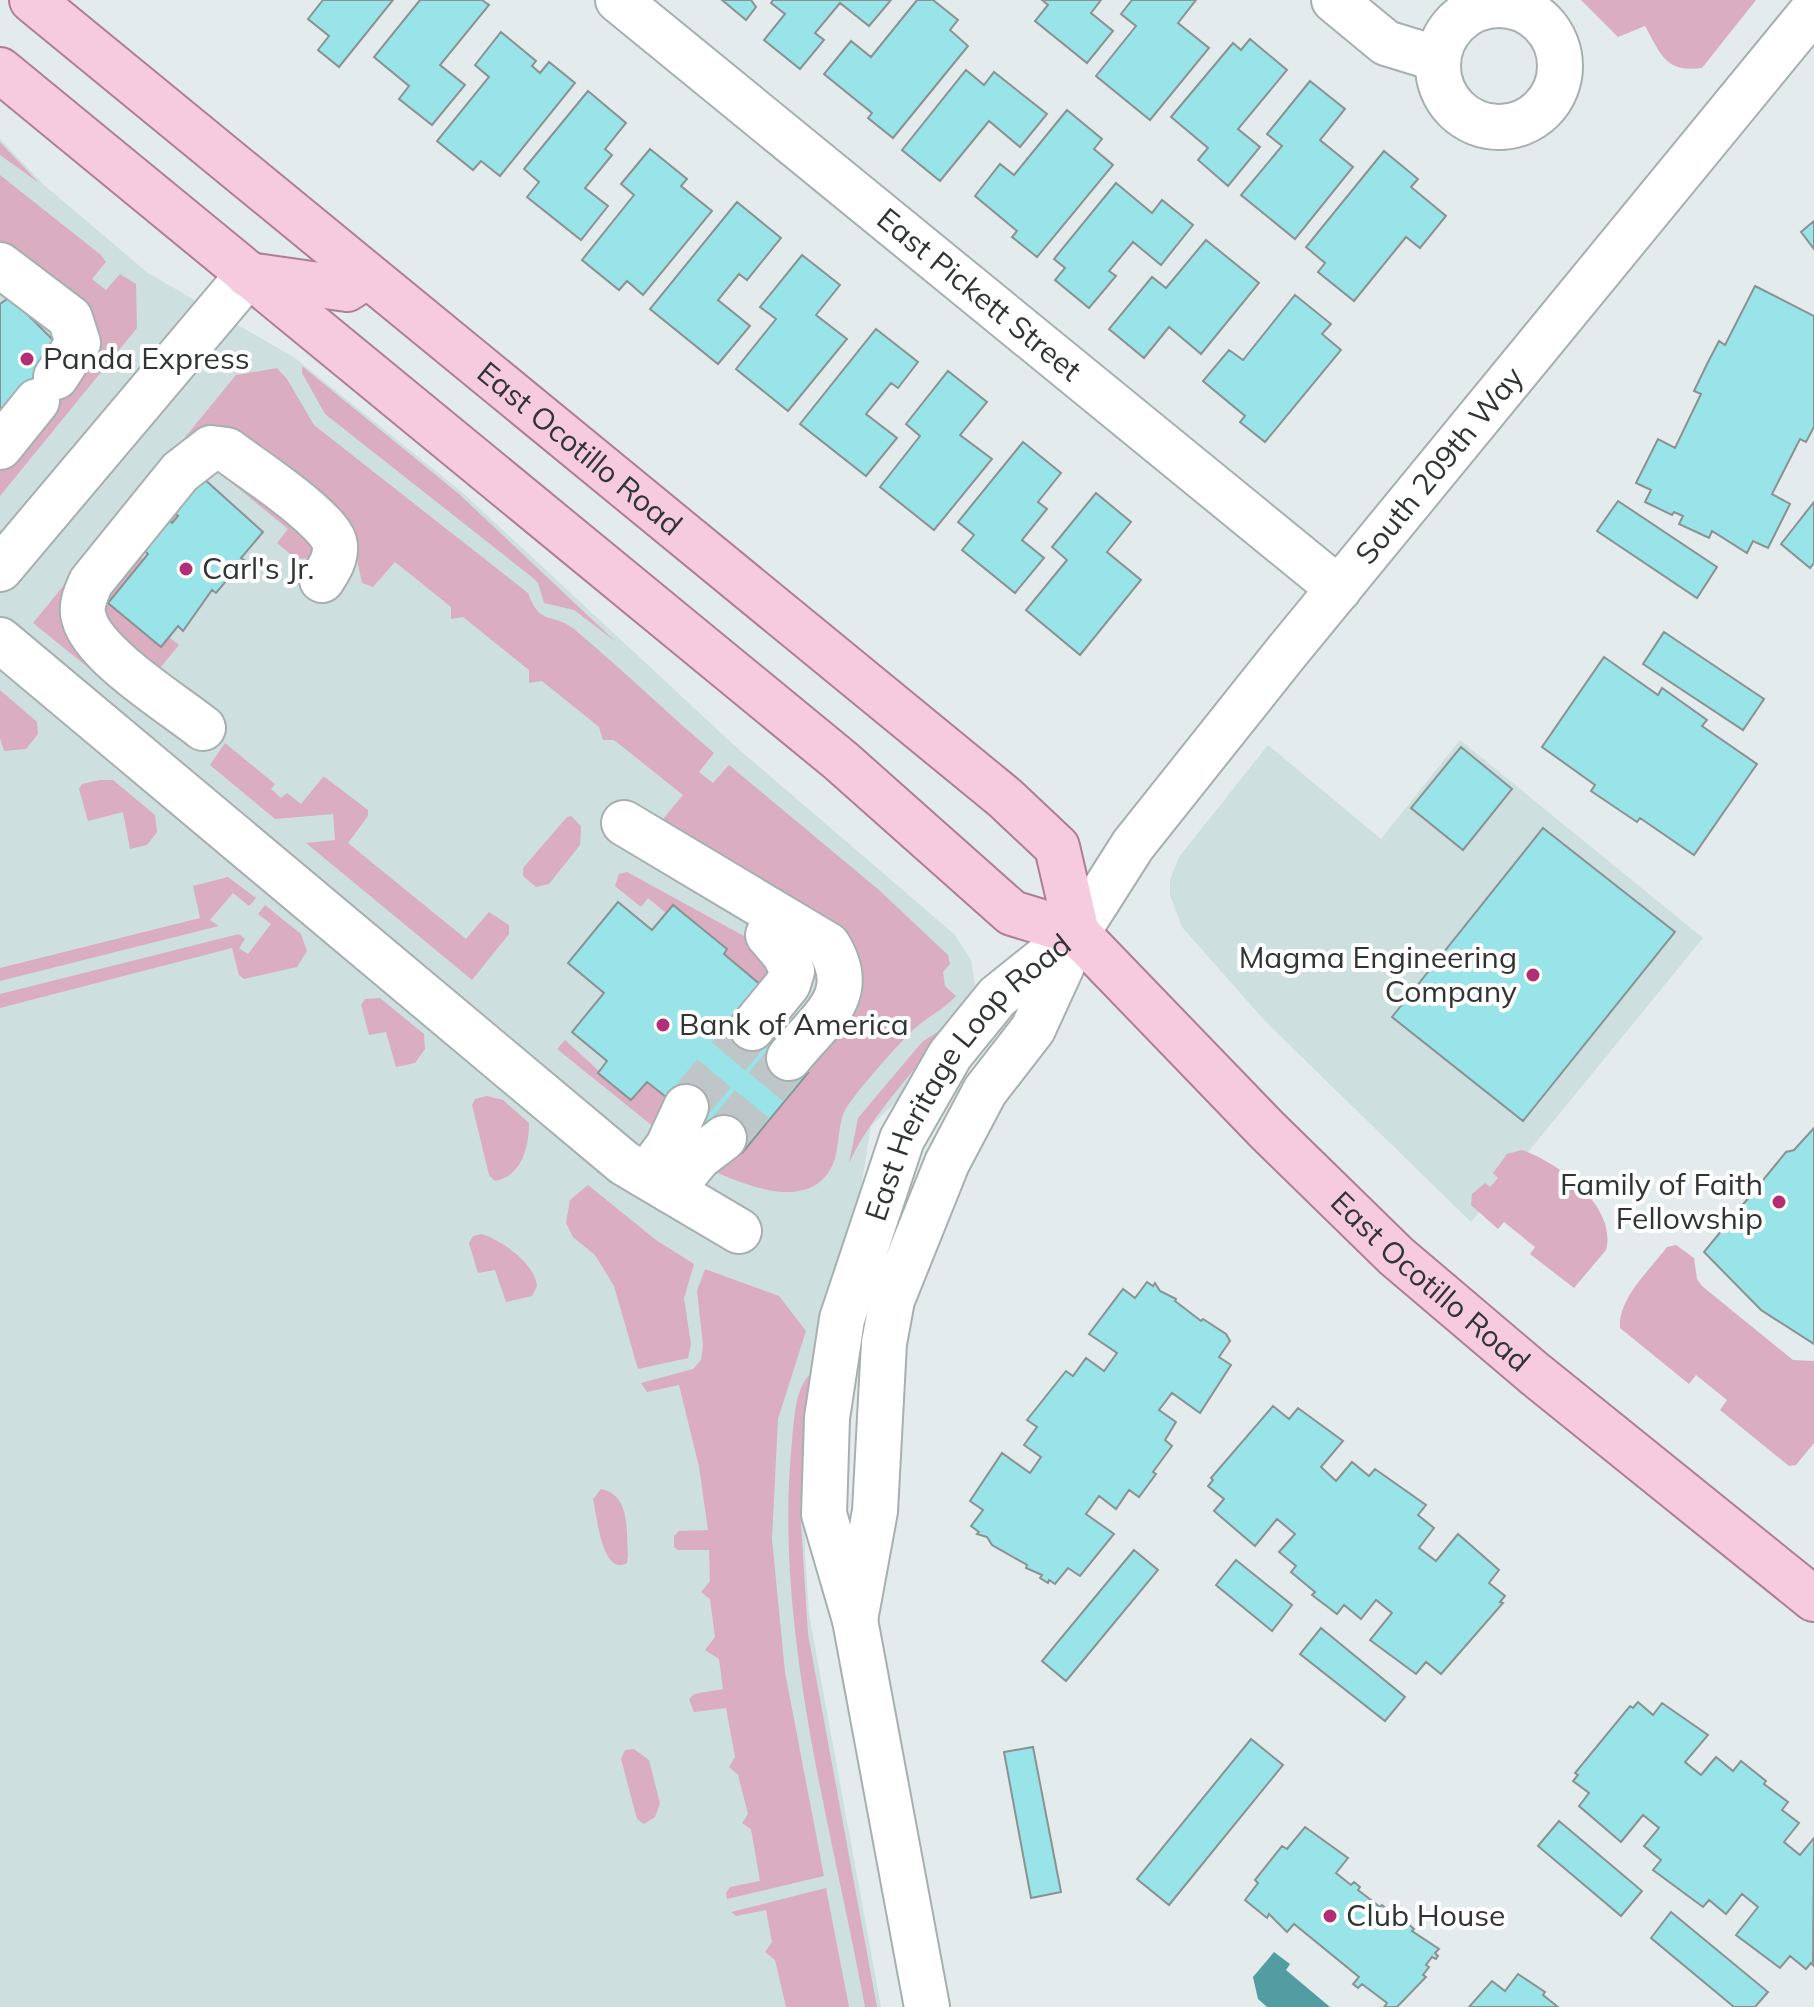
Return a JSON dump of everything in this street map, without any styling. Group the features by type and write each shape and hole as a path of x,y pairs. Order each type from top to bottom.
{"main road":[{"name":"East Ocotillo Road","path":"32,0 1005,798 1057,847 1077,933"},
{"name":"East Ocotillo Road","path":"0,70 841,761 1012,913 1077,933 1267,1130 1396,1256 1535,1374 1814,1599"},
{"path":"248,275 347,289 367,276"}],"street":[{"name":"East Pickett Street","path":"618,0 1339,589"},
{"path":"1334,0 1386,43 1438,59"},
{"name":"South 209th Way","path":"1077,933 1133,845 1814,9"},
{"path":"0,265 70,318 78,343 0,447"},
{"path":"0,569 248,275"},
{"path":"203,728 97,642 83,617 91,582 180,472 211,448 227,450 324,525 335,542 334,562 322,580"},
{"path":"0,640 624,1163 739,1231"},
{"path":"614,834 828,945 840,967 840,995 771,1043 811,995 817,978 814,966 805,956 614,834"},
{"name":"East Heritage Loop Road","path":"927,2007 855,1620 824,1514 827,1418 842,1319 861,1253 902,1139 950,1055 997,997 1077,933"},
{"path":"658,1183 668,1146 706,1123"}],"shaded area":[{"path":"1581,0 1756,0 1702,68 1690,69 1666,59 1645,26 1618,37"},
{"path":"0,139 44,185 148,273 295,358 463,493 736,747 954,934 971,960 975,985 968,1004 900,1098 871,1126 855,1225 806,1469 805,1552 809,1614 881,2007 0,2007"},
{"path":"0,142 39,183 0,155"},
{"path":"0,175 101,255 106,262 92,279 106,290 120,274 136,284 137,328 0,496 0,466 91,353 0,249"},
{"path":"302,366 459,494 616,642 574,610 544,603 538,583 533,578 325,414 302,373"},
{"path":"277,368 314,425 528,593 542,615 574,629 714,753 699,772 713,783 729,765 879,890 948,955 950,964 943,972 945,986 956,996 913,1030 858,1091 842,1116 833,1164 823,1179 810,1188 778,1192 713,1171 855,995 658,825 683,795 614,740 603,740 599,727 542,681 529,683 529,670 463,617 451,619 451,607 395,562 373,587 362,583 356,555 235,443 83,574 139,695 132,703 33,623 236,375"},
{"path":"208,463 319,539 311,559 295,558 277,543 288,529 216,470 207,481 204,479 176,513 178,516 172,523 163,515"},
{"path":"133,551 143,559 109,603 161,646 169,637 179,645 155,674 110,637 100,598"},
{"path":"0,690 37,722 38,734 26,749 4,751 0,738"},
{"path":"1460,740 1703,938 1471,1222 1265,1021 1182,927 1170,895 1170,880 1179,857 1268,745 1381,839"},
{"path":"225,743 275,784 271,789 281,798 287,793 301,804 323,777 368,810 368,816 348,843 466,939 489,912 509,925 509,934 472,980 306,843 335,840 333,814 275,819 210,765"},
{"path":"113,780 155,815 157,832 147,845 130,849 123,812 88,821 79,789 82,784"},
{"path":"571,816 581,826 580,845 549,884 536,887 523,876 523,868"},
{"path":"627,872 764,947 772,957 768,991 724,954 727,949 674,905 666,913 648,898 641,907 615,886 619,874"},
{"path":"228,877 256,898 249,906 233,893 210,920 219,926 0,981 0,968 200,918 193,886"},
{"path":"265,905 301,934 307,951 297,967 244,979 239,975 232,948 0,1008 0,994 239,934 245,939 239,948 248,954 271,924 258,914"},
{"path":"380,998 424,1034 425,1049 415,1063 396,1067 386,1032 369,1035 361,1005 365,999"},
{"path":"951,1023 883,1108 849,1163 858,1118 922,1042"},
{"path":"565,1040 631,1100 647,1082 675,1104 665,1136 557,1049"},
{"path":"487,1096 503,1100 529,1123 525,1151 518,1167 495,1181 489,1175 472,1105 475,1099"},
{"path":"1522,1150 1568,1176 1582,1188 1603,1218 1607,1234 1606,1250 1574,1288 1530,1254 1535,1247 1504,1222 1498,1229 1471,1205 1472,1194 1485,1183 1490,1187 1498,1178 1493,1173 1507,1154"},
{"path":"588,1185 656,1240 694,1264 684,1298 691,1344 688,1358 638,1369 614,1286 595,1255 573,1237 566,1223 570,1200"},
{"path":"482,1234 508,1248 531,1270 537,1286 532,1296 506,1302 495,1270 478,1273 469,1243 473,1236"},
{"path":"1676,1245 1694,1258 1697,1279 1702,1286 1793,1360 1814,1361 1814,1443 1796,1465 1789,1466 1720,1410 1727,1400 1696,1375 1689,1384 1620,1328 1624,1306 1636,1285 1667,1247"},
{"path":"705,1269 779,1296 806,1331 778,1419 772,1539 785,1672 824,1876 727,1899 726,1893 730,1887 760,1881 751,1829 742,1823 748,1814 738,1775 729,1767 735,1757 726,1708 694,1712 689,1699 694,1694 723,1689 719,1659 705,1650 715,1637 710,1599 701,1592 710,1581 709,1550 678,1550 674,1547 674,1536 679,1531 708,1530 699,1467 679,1385 647,1392 641,1383 693,1369 701,1360 703,1345 697,1291"},
{"path":"812,1373 800,1507 808,1634 877,2007 865,2007 822,1796 798,1653 788,1511 796,1404 802,1386"},
{"path":"601,1489 611,1493 622,1506 627,1563 619,1565 612,1561 602,1543 593,1499"},
{"path":"634,1749 649,1760 660,1803 655,1817 644,1824 637,1819 621,1759 625,1750"},
{"path":"826,1888 849,2007 786,2007 775,1960 765,1952 772,1942 766,1910 736,1916 731,1912"}],"water":[{"path":"1274,1952 1290,1964 1286,1970 1330,2007 1267,2007 1258,1999 1253,1977"}],"building":[{"path":"323,0 393,0 339,67 318,50 329,36 308,19"},
{"path":"420,0 482,0 489,5 440,65 465,85 432,125 399,99 409,86 374,57"},
{"path":"722,0 751,0 756,7 746,20"},
{"path":"773,0 891,0 869,26 840,3 815,33 824,40 800,69 764,40 785,14 771,3"},
{"path":"917,0 933,0 958,20 950,30 968,46 893,138 868,118 872,113 824,74 851,41 871,57"},
{"path":"1042,0 1101,0 1091,13 1113,31 1087,63 1035,21 1048,5"},
{"path":"1132,0 1196,0 1178,23 1209,48 1150,120 1096,76 1136,26 1121,14"},
{"path":"501,32 536,61 532,66 540,73 549,62 575,83 500,176 481,161 473,170 437,141 489,77 475,65"},
{"path":"1250,39 1287,70 1238,129 1260,147 1228,186 1198,160 1208,148 1171,117 1233,43 1241,50"},
{"path":"966,70 984,85 994,72 1047,114 1020,147 989,121 940,181 902,150"},
{"path":"1310,81 1345,109 1320,140 1353,167 1295,239 1241,195 1282,146 1267,134"},
{"path":"588,91 626,123 605,149 612,155 585,188 608,206 581,240 527,197 539,182 524,169"},
{"path":"1067,110 1102,139 1094,149 1113,165 1037,257 1012,237 1017,231 975,196 1000,164 1014,175"},
{"path":"650,149 687,179 681,186 712,211 643,295 627,281 619,290 582,260 634,195 621,184"},
{"path":"1384,151 1418,179 1411,187 1446,216 1420,248 1406,237 1354,301 1318,272 1325,263 1306,247"},
{"path":"1116,183 1152,213 1162,200 1193,225 1161,265 1133,242 1109,271 1116,276 1089,308 1055,280 1065,268 1054,259"},
{"path":"737,202 781,238 747,280 739,274 718,300 750,326 718,364 650,309"},
{"path":"1814,221 1814,249 1801,232"},
{"path":"1206,240 1259,283 1201,354 1169,327 1144,358 1109,329 1152,277 1166,288"},
{"path":"802,255 840,285 816,315 847,339 788,411 736,369 776,319 760,307"},
{"path":"1755,286 1814,316 1814,427 1806,442 1800,439 1772,494 1790,504 1768,548 1753,541 1747,553 1712,531 1709,538 1679,524 1683,516 1674,512 1672,515 1645,502 1651,490 1636,483 1658,439 1675,448 1701,394 1694,391 1707,364 1719,341 1725,345"},
{"path":"1295,295 1331,324 1322,334 1341,350 1265,442 1240,422 1245,416 1203,381 1229,350 1243,360"},
{"name":"Panda Express","path":"10,297 62,349 68,388 49,411 0,423 0,304"},
{"path":"876,329 918,362 898,388 891,383 866,414 897,438 866,476 800,424"},
{"path":"948,371 987,402 960,435 992,459 934,530 880,487 920,436 906,424"},
{"path":"1023,442 1061,473 1038,502 1047,509 1022,540 1044,558 1015,593 962,550 974,535 958,522"},
{"name":"Carl's Jr.","path":"203,478 263,532 216,593 212,590 183,631 178,626 161,647 108,603 148,554 138,545 163,515 172,523 178,516 175,513"},
{"path":"1096,493 1131,522 1107,552 1141,580 1080,655 1026,610 1067,560 1052,547"},
{"path":"1618,501 1717,567 1697,598 1597,531"},
{"path":"1814,502 1814,563 1810,568 1781,544"},
{"path":"1664,632 1764,699 1743,730 1643,664"},
{"path":"1604,657 1658,695 1662,688 1707,720 1702,726 1757,764 1694,855 1640,818 1637,822 1591,791 1595,785 1542,747"},
{"path":"1461,747 1512,789 1463,850 1411,808"},
{"name":"Magma Engineering Company","path":"1543,828 1675,932 1523,1121 1392,1017"},
{"name":"Bank of America","path":"618,902 652,930 673,905 727,949 724,954 768,991 743,1021 808,1073 742,1153 677,1100 675,1104 647,1082 631,1100 598,1073 607,1061 572,1032 604,993 568,963"},
{"name":"Family of Faith Fellowship","path":"1814,1128 1814,1344 1761,1310 1704,1252 1786,1152 1794,1150"},
{"path":"1147,1282 1153,1286 1155,1283 1160,1291 1176,1299 1201,1321 1203,1319 1226,1334 1230,1341 1219,1357 1231,1365 1200,1413 1172,1393 1159,1410 1176,1422 1165,1440 1172,1446 1153,1472 1156,1474 1139,1497 1129,1490 1116,1509 1099,1496 1086,1514 1114,1534 1080,1576 1068,1568 1055,1584 1049,1580 1048,1583 1040,1578 1042,1575 992,1545 987,1537 977,1534 979,1532 971,1526 983,1510 970,1501 1002,1453 1030,1473 1041,1457 1024,1445 1037,1427 1027,1420 1066,1371 1073,1376 1086,1358 1104,1371 1117,1353 1089,1334 1123,1289 1135,1298"},
{"path":"1273,1406 1289,1419 1298,1408 1343,1441 1321,1467 1336,1481 1352,1462 1369,1476 1375,1469 1426,1505 1418,1515 1434,1528 1419,1548 1436,1561 1458,1534 1499,1570 1489,1583 1505,1596 1500,1602 1503,1603 1441,1674 1426,1662 1416,1674 1370,1640 1392,1613 1376,1600 1361,1619 1344,1605 1337,1614 1312,1595 1315,1592 1291,1572 1296,1566 1279,1552 1295,1534 1277,1519 1255,1546 1214,1511 1224,1499 1208,1486 1213,1480 1211,1478"},
{"path":"1134,1550 1158,1570 1066,1681 1042,1661"},
{"path":"1236,1560 1292,1605 1272,1631 1216,1585"},
{"path":"1321,1628 1405,1697 1385,1721 1300,1654"},
{"path":"1638,1702 1653,1715 1662,1703 1708,1735 1685,1762 1701,1775 1716,1757 1733,1771 1741,1761 1766,1781 1764,1784 1788,1802 1782,1810 1799,1823 1784,1842 1800,1855 1814,1838 1813,1965 1811,1963 1806,1969 1790,1956 1780,1968 1736,1935 1758,1907 1742,1894 1726,1914 1709,1900 1703,1907 1653,1870 1661,1860 1644,1846 1659,1828 1643,1815 1621,1842 1579,1806 1589,1793 1573,1781 1578,1775 1575,1773 1630,1706 1633,1708"},
{"path":"1251,1739 1283,1765 1169,1905 1137,1879"},
{"path":"1033,1747 1061,1892 1031,1898 1004,1752"},
{"path":"1559,1821 1642,1891 1621,1916 1538,1846"},
{"name":"Club House","path":"1305,1827 1348,1858 1336,1873 1351,1885 1354,1882 1360,1887 1358,1890 1388,1910 1385,1913 1401,1926 1405,1921 1414,1929 1412,1931 1439,1949 1435,1953 1438,1956 1436,1959 1432,1957 1426,1965 1429,1967 1423,1975 1426,1977 1397,2007 1384,2007 1387,2003 1362,1984 1358,1988 1353,1984 1359,1977 1294,1924 1287,1932 1269,1914 1267,1918 1245,1900 1258,1883 1255,1880 1282,1846 1287,1849"},
{"path":"1671,1912 1768,1992 1755,2007 1734,2007 1651,1938"},
{"path":"1518,1974 1545,1992 1543,1995 1558,2007 1469,2007 1492,1981 1505,1991"}],"tunnel":[{"path":"686,1107 752,1028"},
{"path":"724,1138 789,1058"}],"place":[{"name":"Panda Express","path":"27,359"},
{"name":"Carl's Jr.","path":"186,569"},
{"name":"Magma Engineering Company","path":"1533,975"},
{"name":"Bank of America","path":"663,1025"},
{"name":"Family of Faith Fellowship","path":"1779,1202"},
{"name":"Club House","path":"1330,1916"}]}
